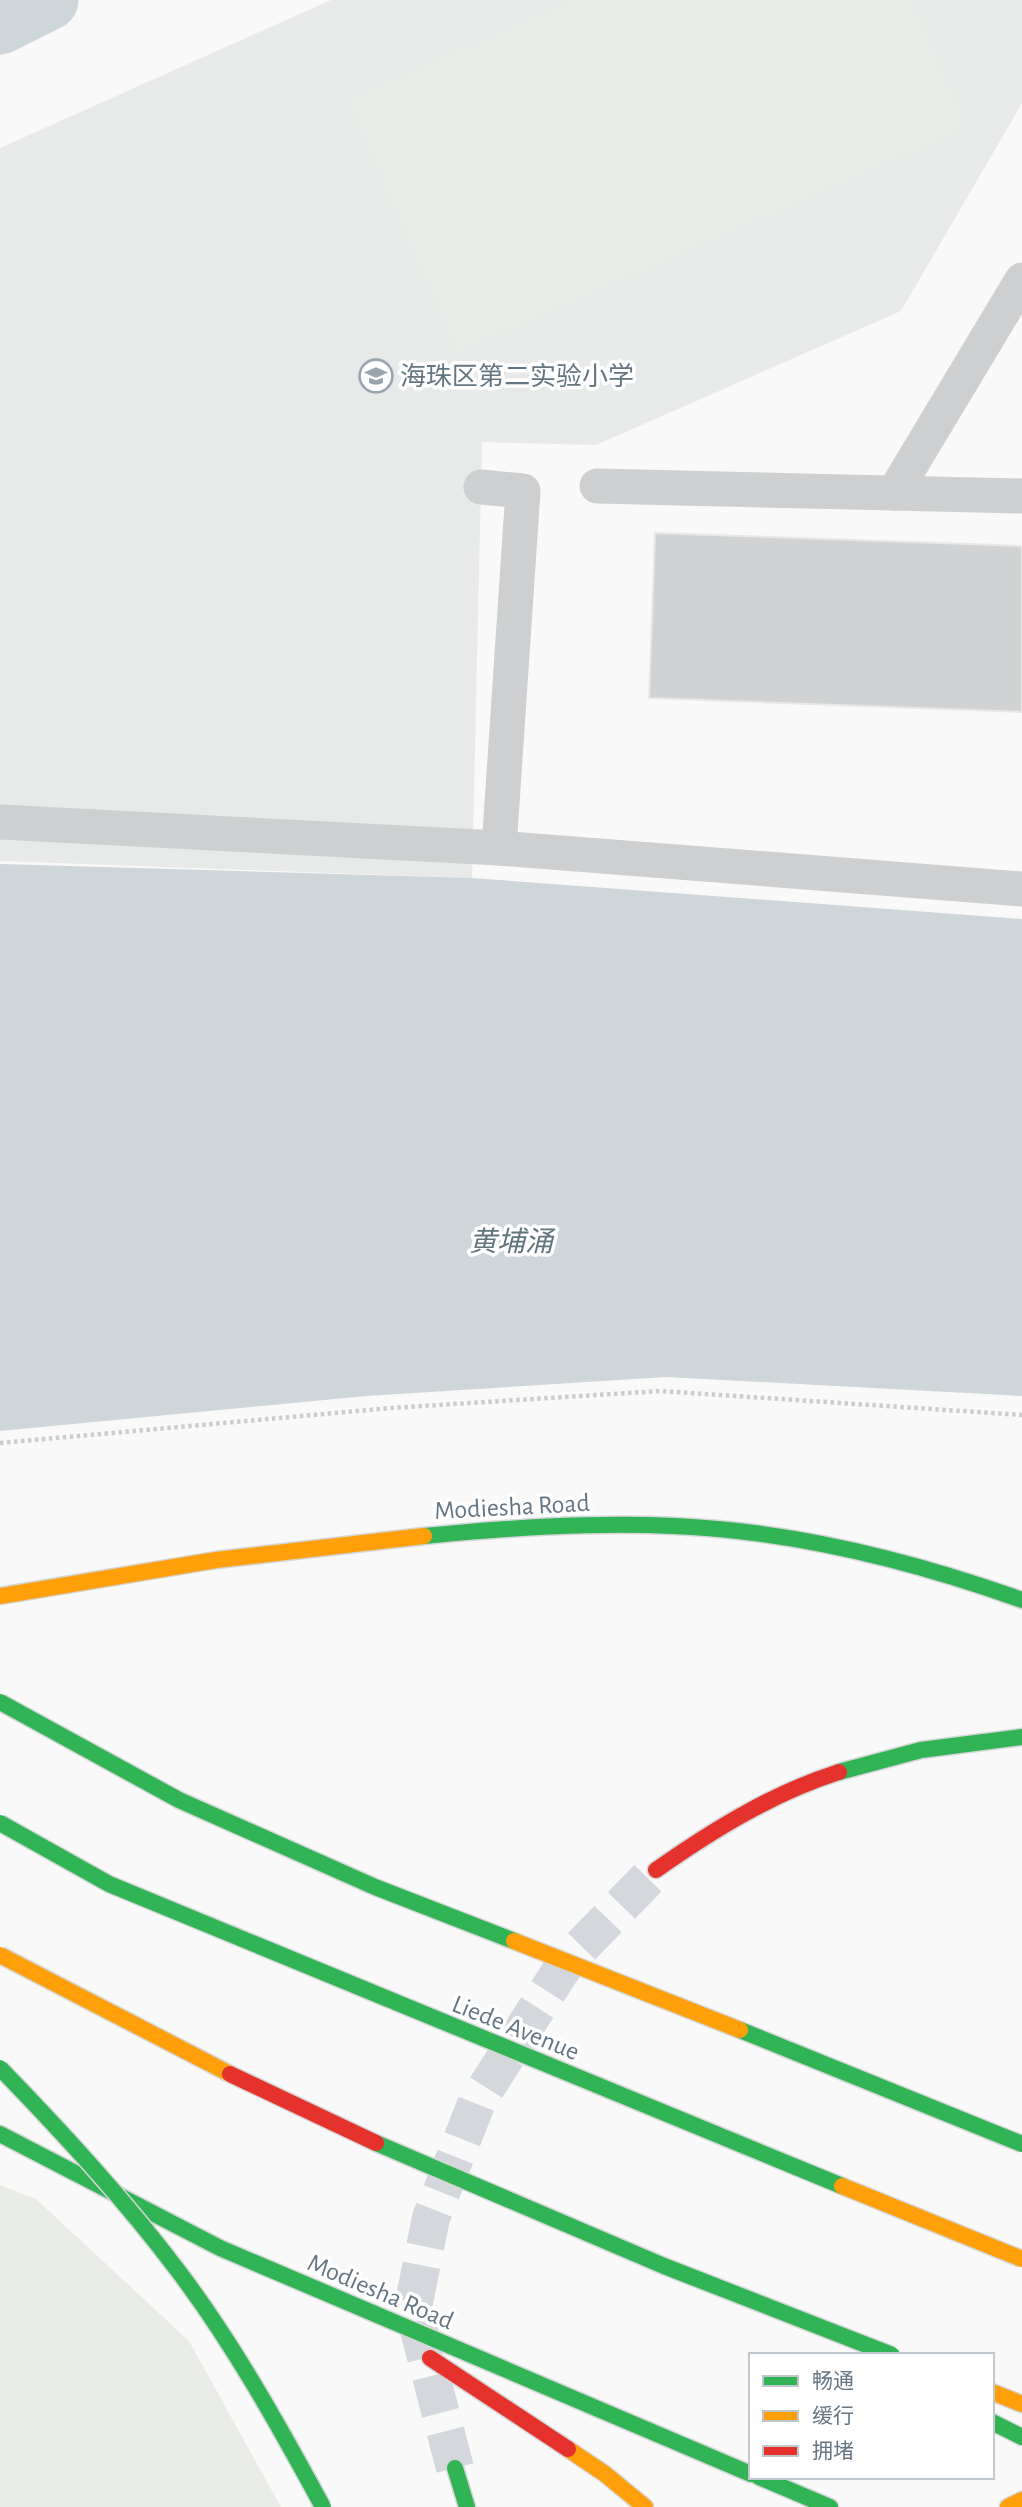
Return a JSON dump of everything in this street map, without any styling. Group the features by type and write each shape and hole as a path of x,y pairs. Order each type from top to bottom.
{"main road":[{"name":"Modiesha Road","path":"0,1596 137,1571 321,1544 536,1526 601,1525 678,1526 767,1536 933,1571 1022,1600"},
{"path":"0,1702 179,1800 374,1887 610,1978 1022,2144"},
{"path":"656,1870 705,1834 765,1800 813,1779 943,1745 1022,1737"},
{"name":"Liede Avenue","path":"0,1824 109,1884 548,2067 1022,2259"},
{"path":"0,1955 101,2011 372,2141 703,2284 847,2353"},
{"path":"0,2068 122,2201 202,2305 282,2431 323,2507"},
{"name":"Modiesha Road","path":"0,2134 220,2248 749,2473"},
{"path":"703,2284 887,2353"},
{"path":"349,2305 605,2474 645,2507"},
{"path":"994,2393 1022,2404"},
{"path":"994,2423 1022,2437"},
{"path":"455,2468 467,2507"},
{"path":"764,2479 830,2507"},
{"path":"1008,2507 1022,2500"}],"lane":[{"path":"894,493 1022,280"},
{"path":"597,486 1022,496"},
{"path":"481,487 523,491 499,848"},
{"path":"0,822 499,848 1022,889"}],"path":[{"path":"0,1443 391,1408 660,1391 1022,1415"}],"shaded area":[{"name":"海珠区第二实验小学","path":"331,0 1022,0 1022,103 901,311 596,445 482,442 472,878 0,861 0,148"},
{"path":"572,0 912,0 968,128 457,353 347,100"},
{"path":"0,2185 36,2199 189,2341 281,2507 0,2507"}],"water":[{"name":"黄埔涌","path":"0,864 472,878 1022,919 1022,1396 666,1377 366,1396 0,1431"}],"building":[{"path":"655,533 1022,546 1022,712 649,698"}],"waterway":[{"path":"0,24 48,0"}],"tunnel":[{"path":"455,2468 413,2307 431,2218 477,2102 567,1961 656,1870"}],"traffic: fast":[{"path":"424,1536 580,1525 719,1529 807,1541 894,1560 1022,1600"},
{"path":"0,1702 179,1800 375,1887 514,1941"},
{"path":"839,1772 921,1750 1022,1737"},
{"path":"0,1823 109,1884 842,2186"},
{"path":"740,2030 1022,2144"},
{"path":"0,2068 137,2218 179,2272 237,2357 323,2507"},
{"path":"0,2134 220,2248 749,2473"},
{"path":"376,2143 664,2266 887,2353"},
{"path":"994,2423 1022,2437"},
{"path":"455,2468 467,2507"},
{"path":"764,2479 830,2507"}],"traffic: slow":[{"path":"0,1596 216,1560 424,1536"},
{"path":"514,1941 740,2030"},
{"path":"0,1955 230,2074"},
{"path":"842,2186 1022,2259"},
{"path":"994,2393 1022,2404"},
{"path":"568,2449 605,2474 645,2507"},
{"path":"1008,2507 1022,2500"}],"traffic: jam":[{"path":"656,1870 744,1814 839,1772"},
{"path":"230,2074 376,2143"},
{"path":"430,2358 568,2449"}],"place":[{"name":"海珠区第二实验小学","path":"376,376"}]}
